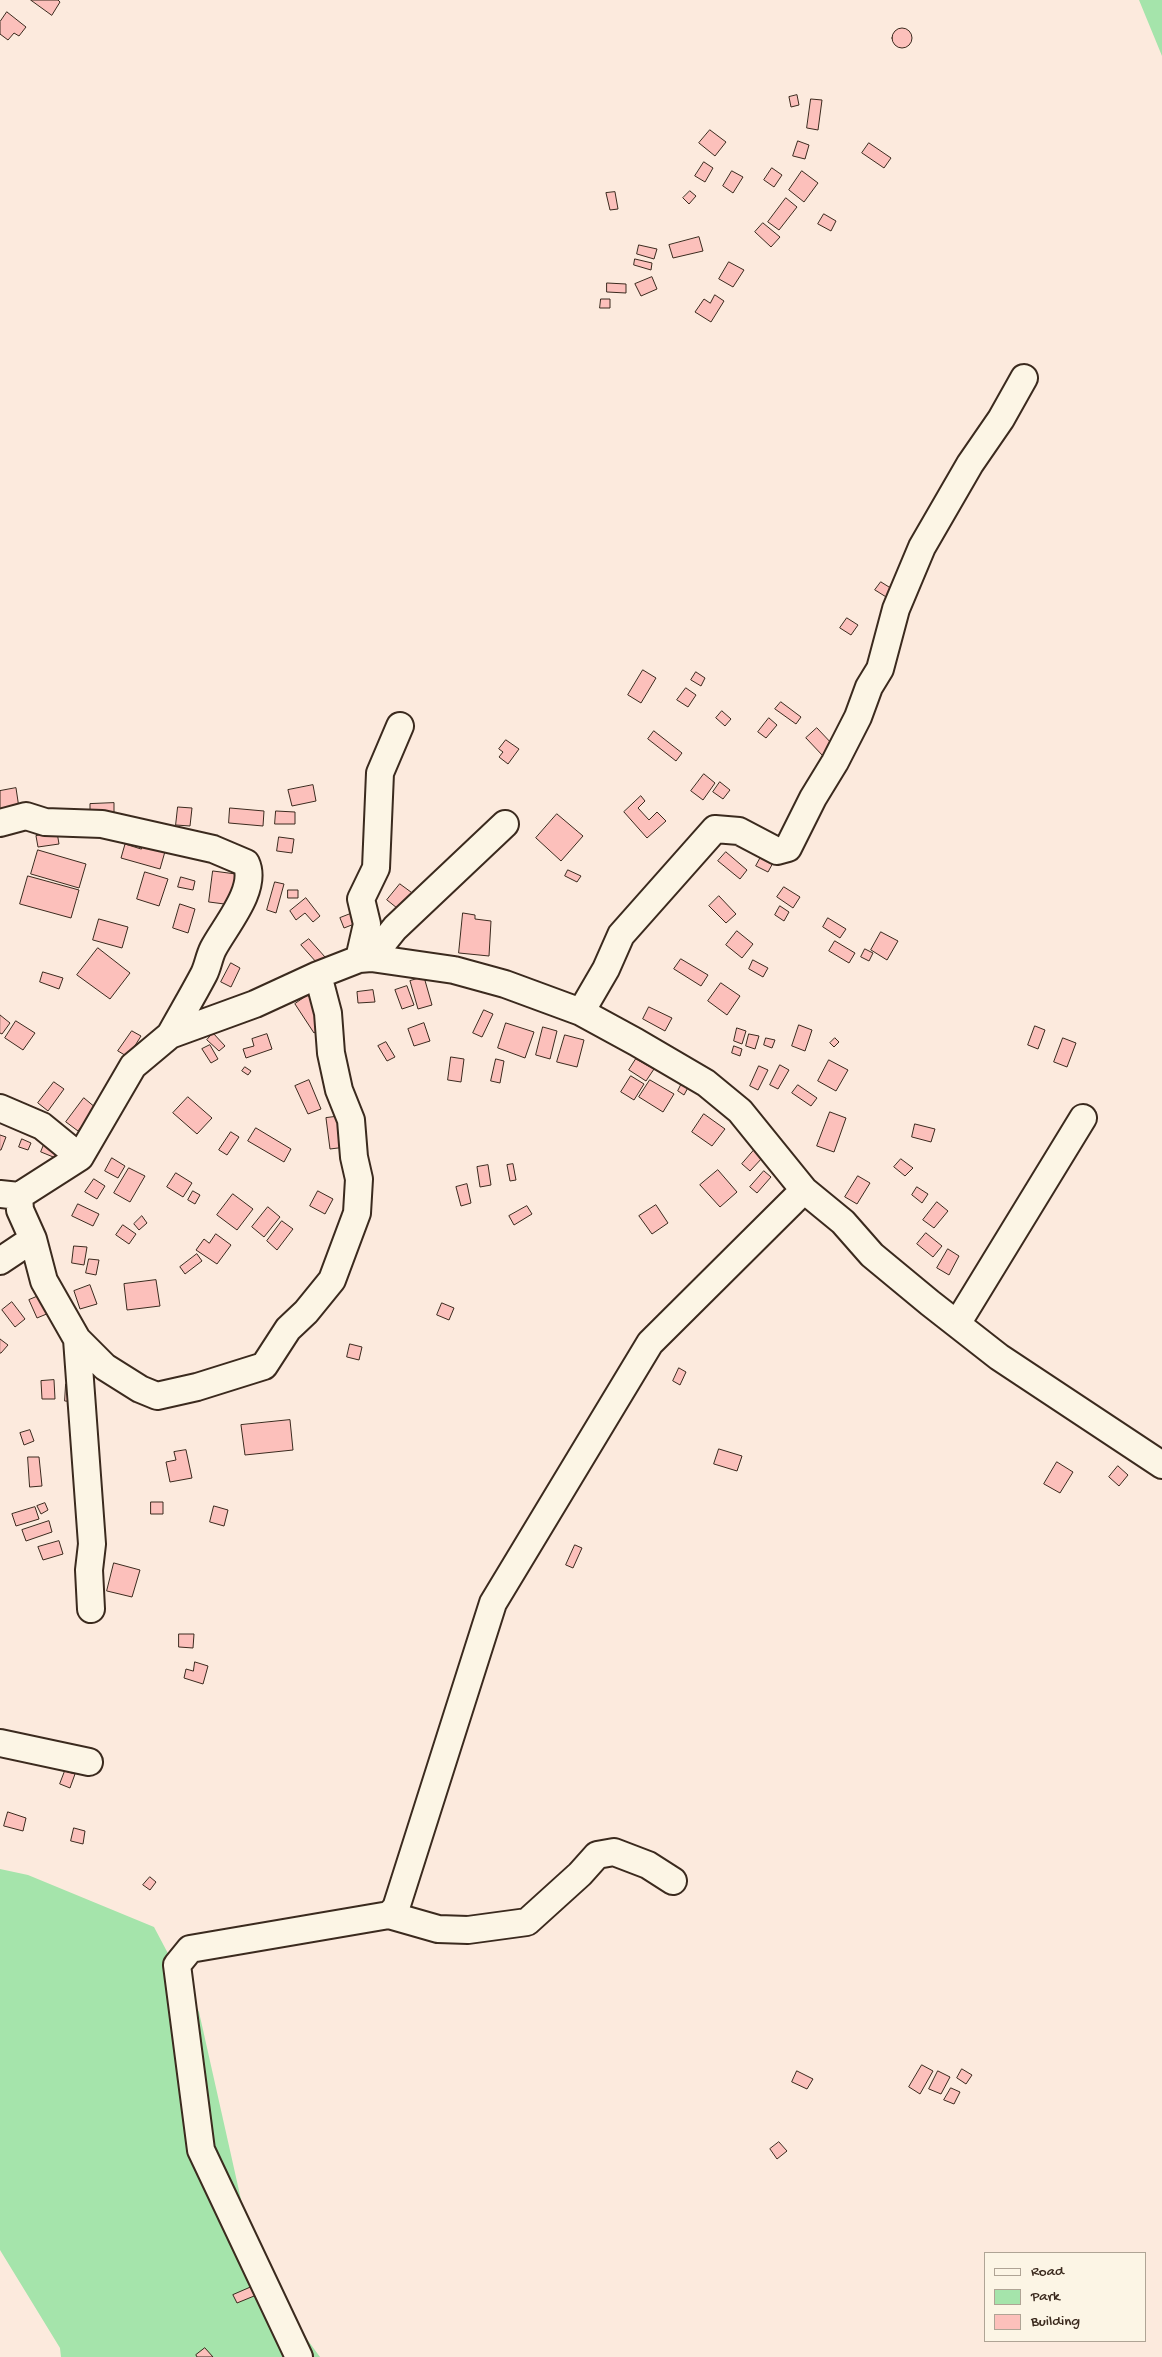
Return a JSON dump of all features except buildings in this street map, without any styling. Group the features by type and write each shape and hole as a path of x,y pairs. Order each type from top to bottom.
{"street":[{"path":"580,1012 606,969 621,935 716,829 740,832 777,851 788,848 813,798 835,762 858,717 869,687 880,669 896,609 922,547 970,464 1001,419 1024,378"},
{"path":"365,958 367,924 361,899 376,868 380,773 400,726"},
{"path":"0,823 7,819 26,816 45,822 102,824 213,849 246,863 249,870 248,880 231,922 212,952 204,973 170,1034 133,1066 80,1157 9,1195 20,1210 33,1238 44,1281 78,1339 105,1367 156,1396 197,1387 264,1366 288,1329 306,1312 332,1280 357,1213 359,1179 354,1157 351,1120 339,1090 332,1053 328,1013 318,975"},
{"path":"170,1034 255,1004 318,975 365,958 505,824"},
{"path":"365,958 454,970 505,984 580,1012 706,1083 740,1111 804,1190 844,1222 872,1255 1006,1362 1162,1465"},
{"path":"0,1108 42,1126 80,1157"},
{"path":"957,1324 1083,1118"},
{"path":"389,1915 396,1908 493,1603 650,1343 804,1190"},
{"path":"0,1261 33,1238"},
{"path":"78,1339 92,1544 89,1570 91,1609"},
{"path":"0,1743 89,1762"},
{"path":"299,2357 201,2150 177,1965 190,1950 389,1915 438,1929 468,1930 527,1922 580,1874 596,1855 614,1852 648,1865 673,1881"}],"green space":[{"path":"1139,0 1162,0 1162,56"},
{"path":"0,1869 28,1875 154,1927 199,2012 257,2271 320,2357 61,2357 60,2348 0,2250"}]}
